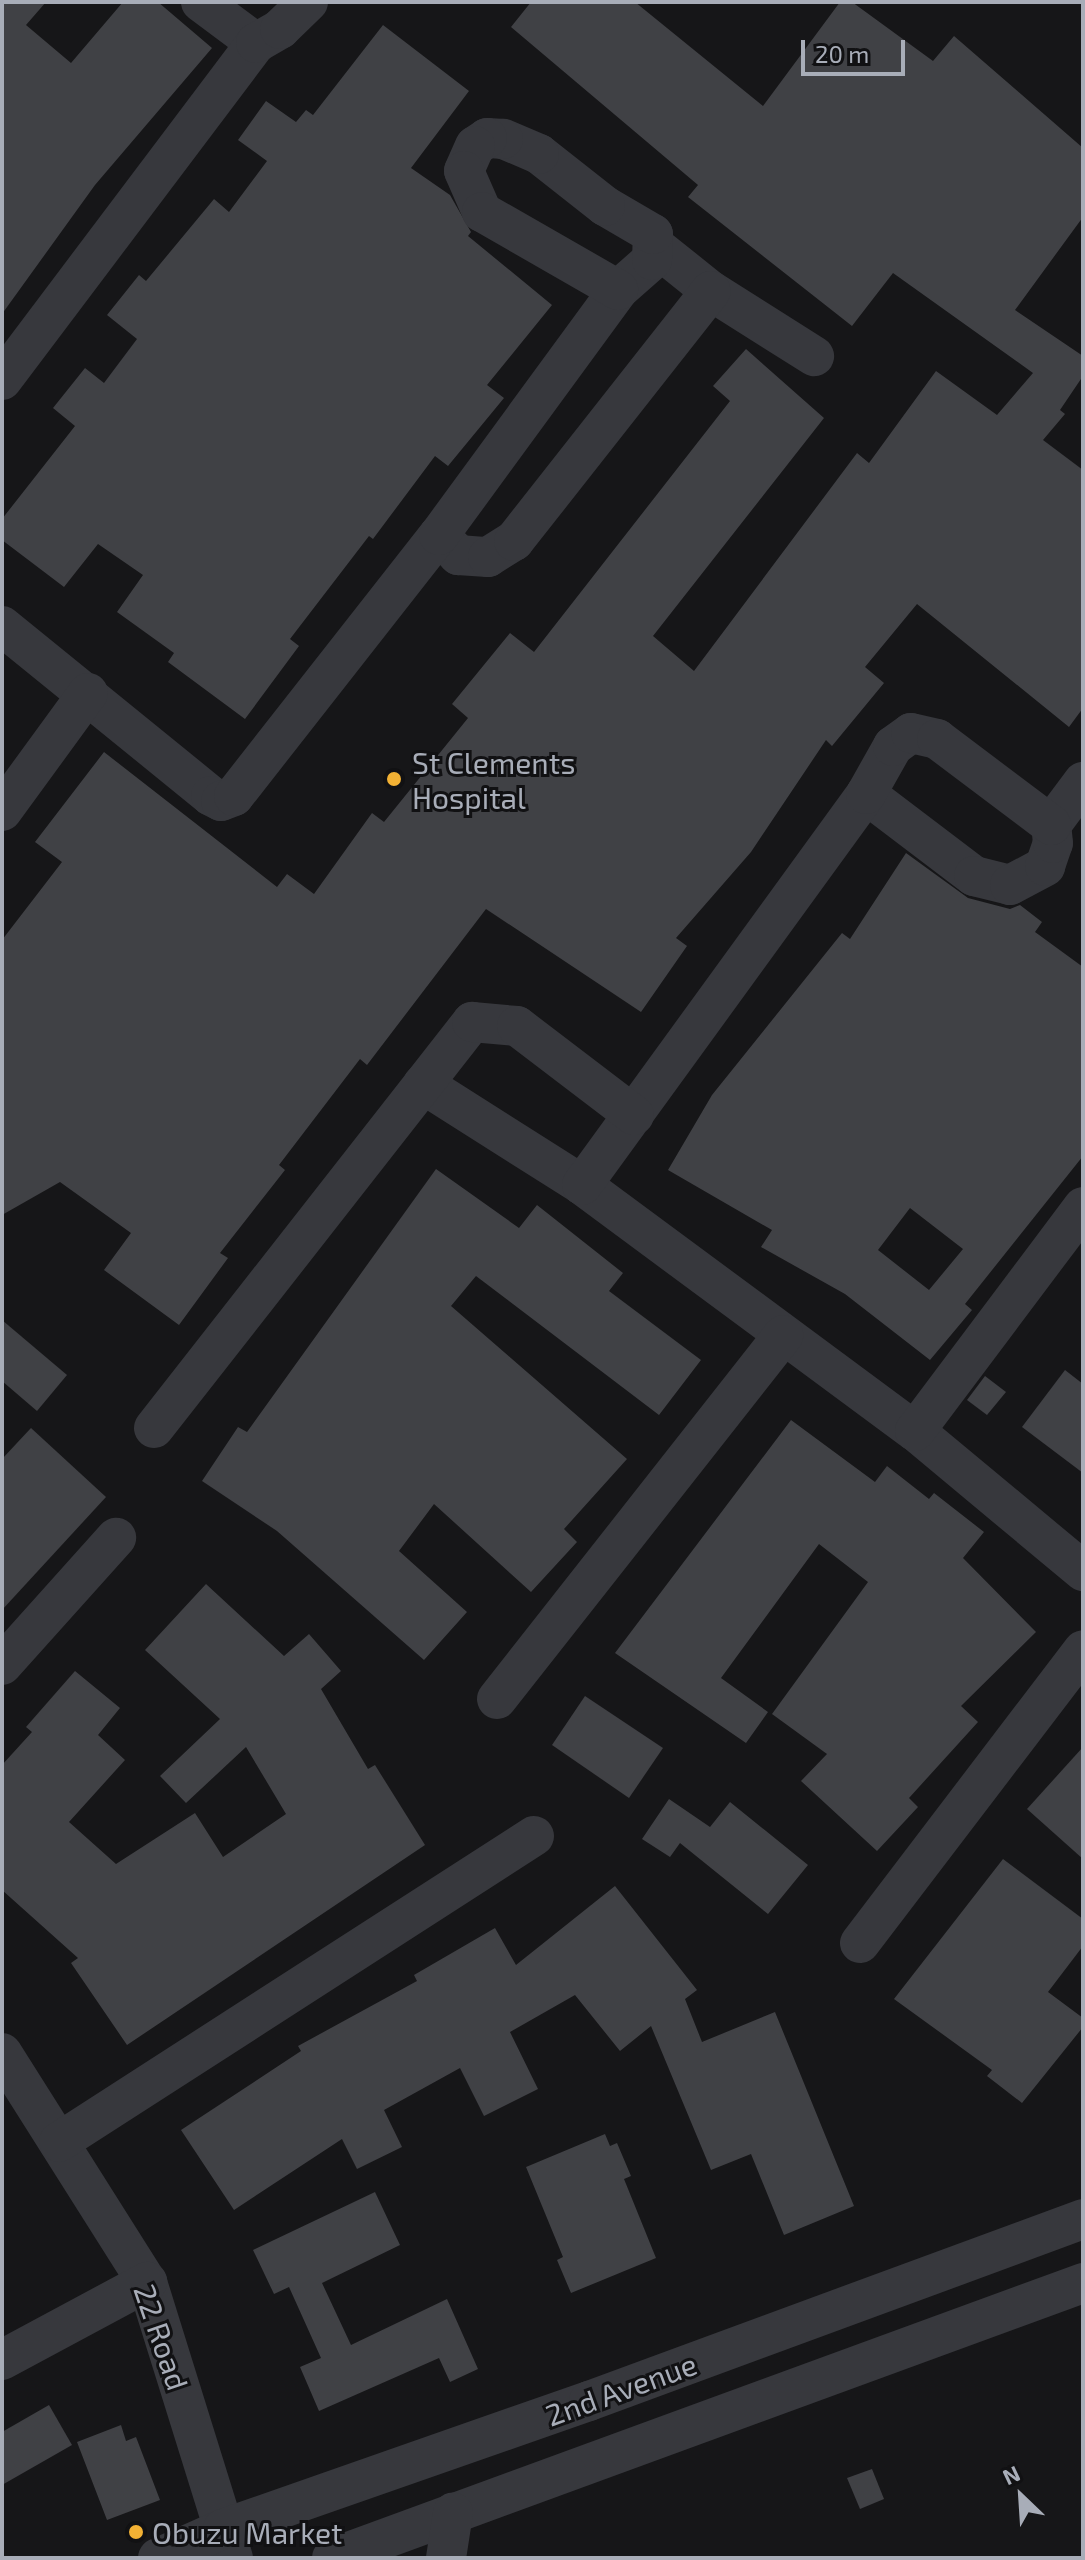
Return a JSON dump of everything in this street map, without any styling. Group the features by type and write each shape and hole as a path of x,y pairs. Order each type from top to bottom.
{"street":[{"path":"201,2 256,43"},
{"path":"2,380 256,43 280,29 308,2"},
{"path":"2,626 211,796 221,801 234,796 439,535 618,290 652,260 656,247 653,234 605,206 539,154 503,139 487,138 475,146 464,171 482,212 618,290"},
{"path":"656,247 711,291 814,356"},
{"path":"439,535 458,555 488,557 514,541 711,291"},
{"path":"2,811 88,693"},
{"path":"582,1185 866,794 875,770 911,733 937,739 1051,825"},
{"path":"866,794 974,876 1010,885 1045,866 1053,843 1051,825 1083,782"},
{"path":"154,1428 472,1022 517,1026 634,1115"},
{"path":"423,1084 582,1185 915,1431 1083,1571"},
{"path":"915,1431 1083,1207"},
{"path":"497,1699 783,1335"},
{"path":"2,1665 116,1538"},
{"path":"860,1943 1083,1650"},
{"path":"59,2142 534,1836"},
{"name":"22 Road","path":"2,2053 147,2282 228,2543"},
{"name":"2nd Avenue","path":"158,2558 228,2543 589,2401 1083,2219"},
{"path":"2,2360 147,2282"},
{"name":"2nd Avenue","path":"332,2558 1083,2283"},
{"path":"446,2558 453,2513"}],"building":[{"path":"2,2 46,2 26,25 71,63 123,2 158,2 212,48 95,185 2,314"},
{"path":"531,2 635,2 763,106 840,2 852,2 933,61 954,36 1083,148 1083,217 1015,310 1083,356 1083,376 1060,410 1065,414 1043,440 1083,470 1083,708 1069,727 917,604 865,667 884,683 832,746 826,740 751,852 676,938 687,946 641,1012 486,909 367,1065 360,1059 279,1165 285,1170 220,1253 228,1258 179,1325 104,1270 131,1233 60,1182 2,1215 2,940 62,862 35,842 104,752 277,887 287,874 314,894 372,813 384,822 468,718 452,704 510,633 534,652 730,401 713,386 746,349 824,418 653,636 694,671 857,453 869,463 936,371 997,415 1033,373 893,273 852,326 688,197 698,185 511,27"},
{"path":"383,25 469,91 411,168 450,195 471,232 468,236 552,305 487,385 504,398 448,466 435,456 373,539 369,536 290,639 299,646 245,719 168,662 174,653 117,612 143,575 98,544 64,587 2,540 2,519 75,426 53,408 85,368 104,383 137,339 107,315 139,275 146,281 214,199 229,212 267,161 238,140 266,101 296,122 306,110 313,115"},
{"path":"906,853 968,898 1010,909 1020,905 1042,922 1035,932 1083,967 1083,1156 965,1304 972,1310 930,1360 845,1294 761,1247 772,1230 668,1170 712,1095 842,933 850,939","holes":["910,1208 963,1249 929,1290 878,1250"]},
{"path":"436,1169 519,1228 537,1205 623,1273 609,1291 701,1360 659,1415 476,1276 451,1306 627,1459 564,1529 577,1542 531,1592 434,1504 399,1551 467,1612 424,1660 277,1531 202,1481 238,1427 247,1432"},
{"path":"2,1320 67,1375 37,1411 2,1381"},
{"path":"1065,1370 1083,1384 1083,1473 1022,1427"},
{"path":"985,1376 1006,1392 987,1415 967,1400"},
{"path":"791,1420 875,1482 887,1466 929,1499 934,1493 984,1532 963,1558 1036,1632 961,1706 978,1722 909,1798 918,1807 877,1851 801,1781 827,1754 772,1714 868,1582 819,1544 721,1678 768,1712 746,1743 615,1653"},
{"path":"31,1428 106,1497 2,1610 2,1459"},
{"path":"206,1584 284,1656 309,1634 341,1671 321,1689 368,1769 375,1765 425,1845 127,2045 71,1963 78,1958 2,1890 2,1765 32,1732 26,1727 75,1671 120,1708 98,1735 125,1760 69,1822 116,1864 195,1813 223,1857 286,1814 246,1747 186,1803 160,1776 220,1719 145,1650"},
{"path":"585,1696 663,1748 629,1798 552,1745"},
{"path":"1083,1747 1083,1859 1027,1809"},
{"path":"669,1799 710,1827 730,1802 808,1865 768,1914 680,1843 670,1857 642,1839"},
{"path":"1003,1859 1083,1919 1083,1946 1048,1992 1083,2018 1083,2027 1022,2103 987,2076 992,2070 894,1999"},
{"path":"615,1886 697,1990 685,1999 702,2042 775,2012 854,2206 784,2235 751,2154 711,2170 651,2026 620,2051 575,1995 510,2032 538,2089 484,2116 460,2068 384,2110 402,2147 357,2169 342,2139 234,2210 181,2130 301,2051 298,2046 417,1981 414,1975 495,1928 516,1965"},
{"path":"605,2134 610,2146 617,2143 631,2176 624,2179 656,2258 571,2293 557,2260 563,2257 526,2167"},
{"path":"375,2192 400,2245 322,2283 351,2345 447,2299 478,2369 450,2382 439,2358 319,2411 300,2367 321,2358 289,2287 274,2294 253,2250"},
{"path":"49,2405 72,2445 2,2485 2,2432"},
{"path":"121,2425 126,2441 136,2437 160,2500 107,2520 77,2442"},
{"path":"872,2469 884,2499 860,2509 847,2478"}],"place":[{"name":"St Clements Hospital","path":"394,779"},
{"name":"Obuzu Market","path":"136,2532"}]}
